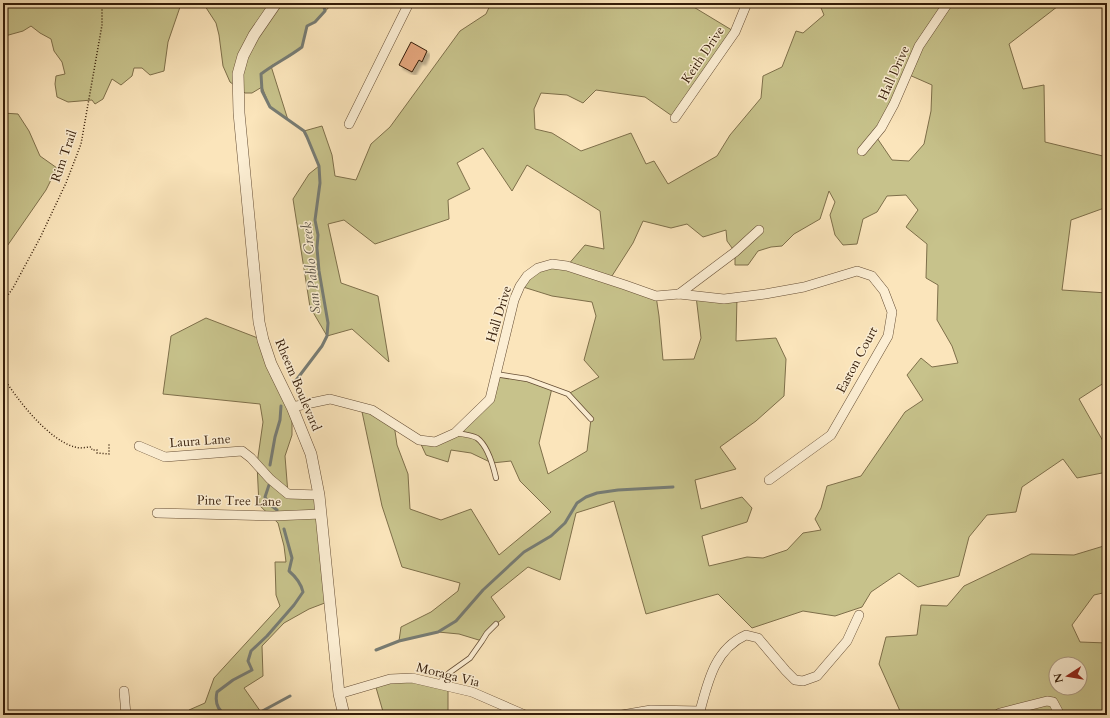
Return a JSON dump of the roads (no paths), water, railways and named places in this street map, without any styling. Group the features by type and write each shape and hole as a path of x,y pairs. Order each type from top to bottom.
{"street":[{"name":"Rheem Boulevard","path":"276,3 254,35 243,56 238,74 238,100 259,322 271,364 292,407 311,454 319,495 339,694 344,715"},
{"path":"349,124 409,3"},
{"name":"Keith Drive","path":"676,118 735,32 747,3"},
{"name":"Hall Drive","path":"862,152 881,128 894,104 919,46 948,3"},
{"path":"679,294 735,252 759,230"},
{"name":"Hall Drive","path":"292,407 330,399 372,410 419,440 435,442 456,433 490,399 514,300 520,286 527,276 538,268 552,264 567,266 625,284 656,296 679,294"},
{"name":"Easton Court","path":"679,294 724,299 765,294 804,287 857,272 872,276 884,291 892,312 888,336 831,435 769,480"},
{"name":"Laura Lane","path":"139,446 165,457 242,451 251,458 270,479 288,494 319,495"},
{"name":"Pine Tree Lane","path":"156,513 273,516 321,514"},
{"path":"622,715 651,710 701,713 710,676 724,651 735,640 746,635 758,638 795,680 803,681 817,676 847,641 858,615"},
{"name":"Moraga Via","path":"339,694 390,680 412,678 472,692 525,715"},
{"path":"124,691 126,715"},
{"path":"997,715 1047,701 1053,702 1060,715"}],"lane":[{"path":"495,374 527,379 568,394 591,419"},
{"path":"456,433 476,438 483,445 492,463 496,478"},
{"path":"438,684 449,673 470,658 487,633 496,624"}],"waterway":[{"name":"San Pablo Creek","path":"294,383 322,346 327,336 328,323 319,271 317,248 318,235 315,220 320,183 319,166 304,131 270,107 262,91 261,74 302,47 307,26 315,22 325,11 323,3"},
{"name":"San Pablo Creek","path":"270,465 280,420 281,406"},
{"name":"San Pablo Creek","path":"269,485 265,497 268,503 277,510"},
{"path":"376,650 399,641 438,632 456,621 483,590 524,552 551,536 565,523 577,503 586,497 597,493 618,490 673,487"},
{"name":"San Pablo Creek","path":"226,715 217,705 217,692 233,680 252,670 248,661 251,651 267,636 294,605 303,592 298,580 289,571 292,558 284,529"},
{"path":"255,715 290,696"}]}
